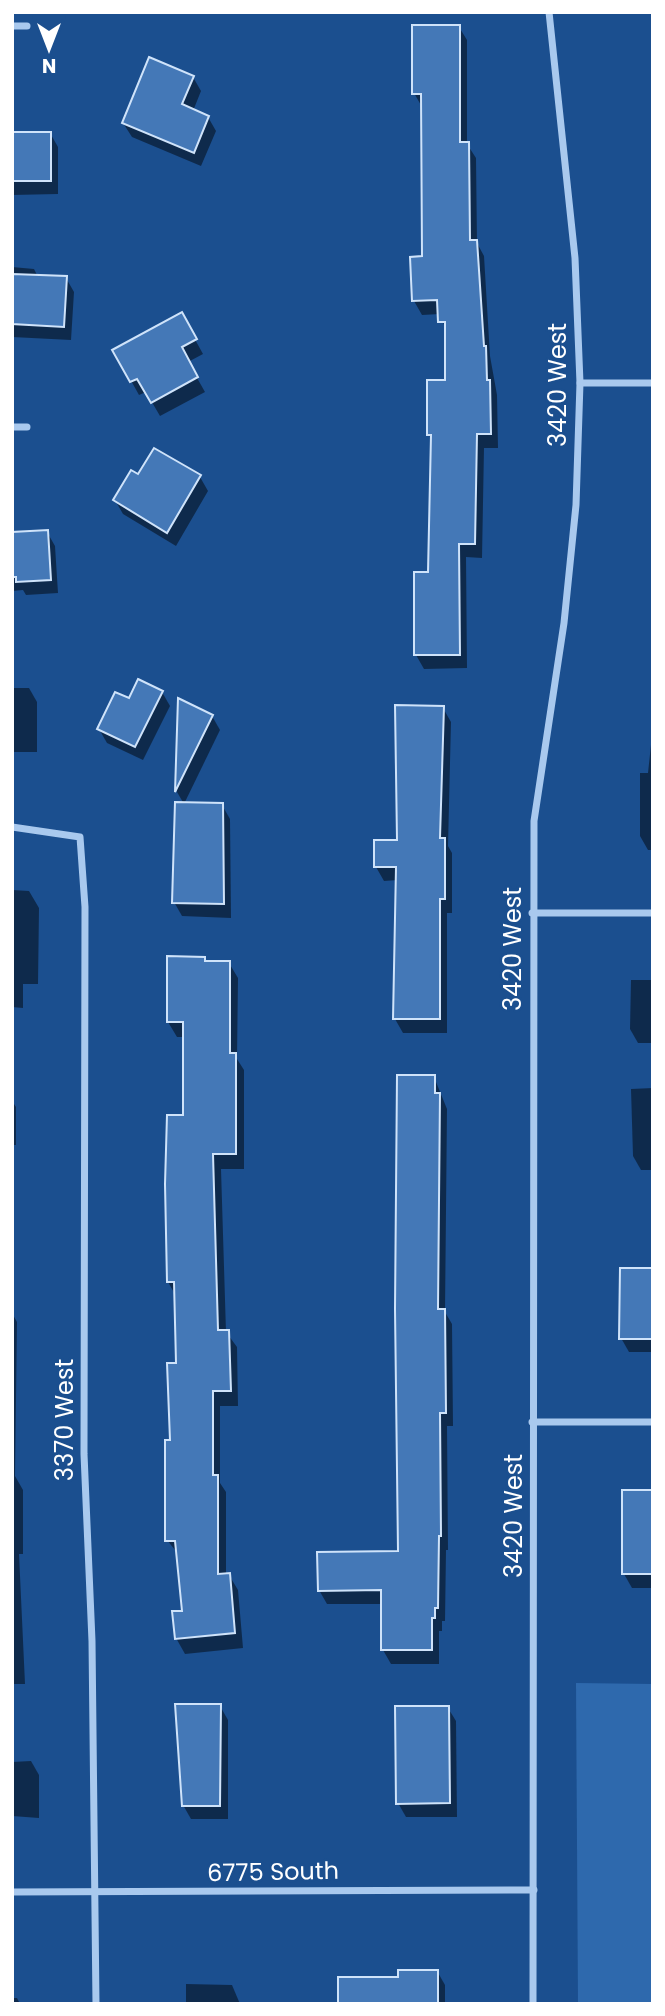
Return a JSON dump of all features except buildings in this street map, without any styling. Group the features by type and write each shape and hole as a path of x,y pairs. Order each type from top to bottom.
{"street":[{"name":"3420 West","path":"533,2004 531,913 534,821 564,623 576,505 580,383 575,258 549,12"},
{"path":"12,26 27,26"},
{"path":"580,383 653,383"},
{"path":"12,427 27,427"},
{"name":"3370 West","path":"12,827 80,837 85,907 84,1454 92,1641 96,2004"},
{"path":"531,913 653,913"},
{"path":"532,1422 653,1422"},
{"name":"6775 South","path":"12,1892 534,1890"}],"shaded area":[{"path":"576,1683 653,1684 653,2004 578,2004"}]}
